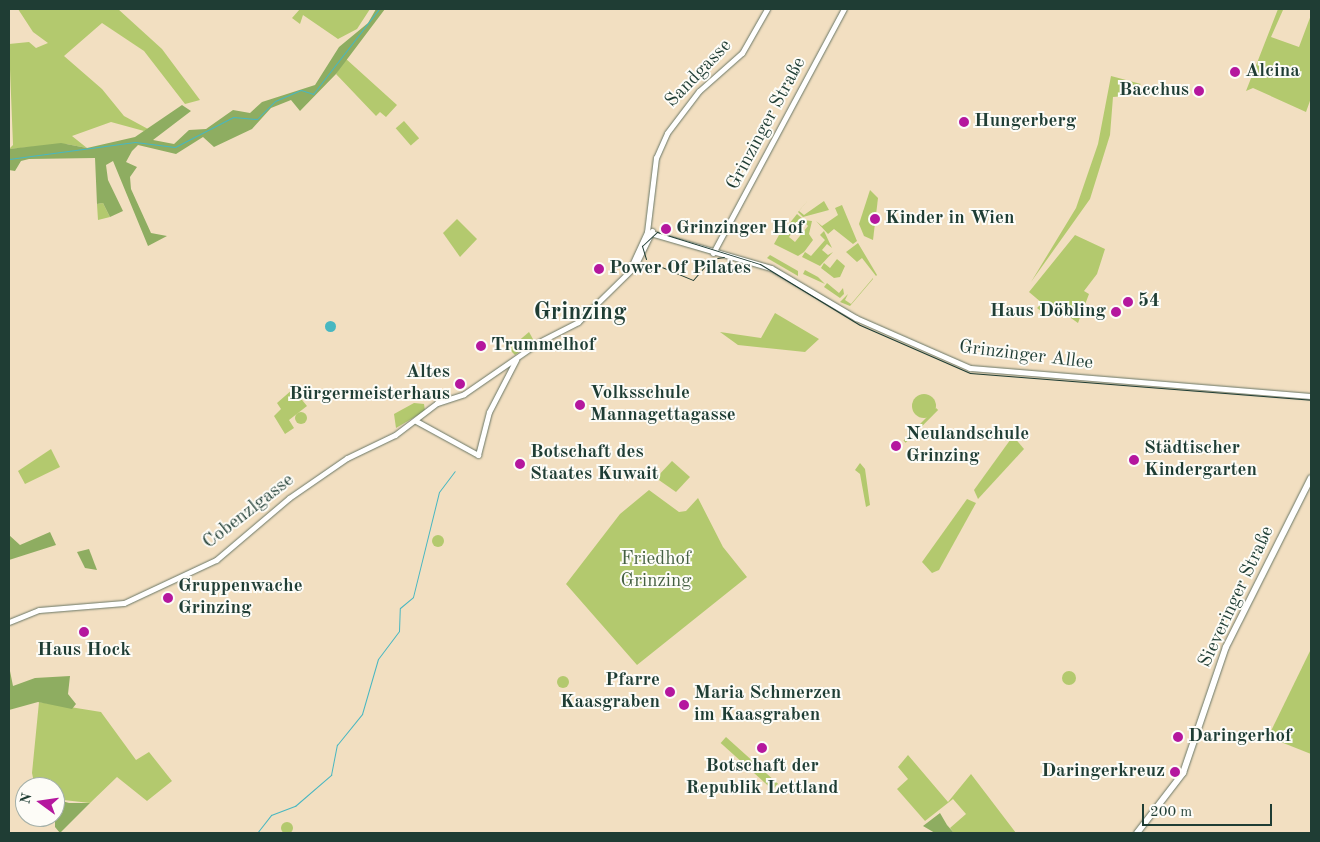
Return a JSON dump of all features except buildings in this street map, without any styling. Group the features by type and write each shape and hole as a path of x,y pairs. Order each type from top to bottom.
{"main road":[{"name":"Sieveringer Straße","path":"1136,833 1183,773 1226,647 1311,478"}],"street":[{"name":"Sandgasse","path":"650,232 647,220 652,196 656,158 674,120 742,52 767,9"},
{"name":"Grinzinger Straße","path":"713,252 844,9"},
{"name":"Grinzinger Allee","path":"650,232 771,268 856,318 970,368 1311,396"},
{"path":"630,270 632,260 650,232"},
{"name":"Cobenzlgasse","path":"9,622 39,610 118,604 148,594 216,560 300,490 356,452 416,421 437,403 464,394 488,376 578,322 630,270 650,232"},
{"path":"416,421 478,455 497,394 518,358"}],"green space":[{"path":"18,9 118,9 162,49 200,100 185,104 144,51 102,23 64,56 102,89 124,116 148,129 144,131 111,122 72,136 87,148 66,144 9,149 13,145 9,44 29,42 36,48 48,43 33,32"},
{"path":"300,9 370,9 357,29 338,39 303,15 300,24 292,18"},
{"path":"376,9 385,9 336,74 300,111 291,100 271,108 252,129 214,147 203,137 176,154 138,145 132,151 126,162 137,167 130,177 131,189 151,233 167,236 148,246 113,161 106,165 108,180 123,211 110,217 103,203 97,204 95,158 29,159 21,161 15,171 9,170 9,149 61,143 87,148 135,137 182,105 191,111 153,140 174,144 189,130 206,129 233,110 250,113 262,102 315,85 339,47 368,23"},
{"path":"1278,9 1283,10 1271,37 1299,47 1311,15 1311,98 1306,112 1253,88 1246,91"},
{"path":"345,58 397,105 386,117 380,112 376,116 336,74"},
{"path":"1111,76 1141,84 1125,96 1113,97 1110,135 1090,199 1031,282 1076,208 1098,144"},
{"path":"404,121 419,138 411,146 396,128"},
{"path":"870,190 878,198 873,240 864,236 859,224"},
{"path":"809,199 799,211 804,215 824,201 829,210 803,217 798,212"},
{"path":"103,203 110,217 98,220 97,204"},
{"path":"842,205 857,241 853,244 834,229 828,234 816,221 822,226 838,215 835,208"},
{"path":"797,214 803,219 792,232 781,234"},
{"path":"457,219 477,239 460,257 443,233"},
{"path":"803,220 812,221 809,234 813,240 804,252 798,256 774,244 779,235 792,233 789,237 795,242 808,226"},
{"path":"824,231 832,248 827,244 822,250 828,255 833,252 820,266 802,257 805,252 811,256 825,240 820,235"},
{"path":"1075,235 1105,249 1097,274 1084,291 1089,294 1078,323 1048,302 1041,311 1037,308 1042,303 1029,292"},
{"path":"858,243 876,276 862,258 857,262 846,252"},
{"path":"770,255 798,271 798,276 767,258"},
{"path":"837,259 845,266 840,277 834,278 821,268 824,263 830,268"},
{"path":"805,270 818,277 825,284 803,274"},
{"path":"873,278 850,306 840,302 848,294 845,300 851,304"},
{"path":"827,283 839,293 843,288 844,294 840,298 824,287"},
{"path":"775,313 819,339 805,352 738,345 720,332 761,338"},
{"path":"529,332 534,341 515,355 509,349"},
{"path":"293,389 307,406 289,420 294,428 285,434 274,416 281,409 277,403"},
{"path":"919,394 929,394 936,401 936,411 929,418 919,418 912,411 912,401"},
{"path":"414,403 424,404 425,411 396,428 394,414"},
{"path":"936,408 938,410 906,443 903,441"},
{"path":"301,412 307,418 301,424 295,418"},
{"path":"1013,436 1024,449 978,499 974,490"},
{"path":"51,449 60,467 25,484 18,471"},
{"path":"672,461 690,477 676,492 656,478"},
{"path":"860,463 865,469 870,505 866,507 860,474 855,470"},
{"name":"Friedhof Grinzing","path":"649,490 679,512 686,511 698,498 723,547 747,577 637,665 566,584 620,514"},
{"path":"967,499 976,503 939,570 932,573 922,562"},
{"path":"50,532 56,545 9,560 9,535 20,545"},
{"path":"438,535 444,541 438,547 432,541"},
{"path":"89,549 97,570 85,568 77,552"},
{"path":"1311,649 1311,754 1268,737"},
{"path":"9,666 13,686 35,678 70,676 68,694 76,704 72,709 38,702 9,710"},
{"path":"1069,671 1074,673 1076,678 1074,683 1069,685 1064,683 1062,678 1064,673"},
{"path":"563,676 569,682 563,688 557,682"},
{"path":"39,702 101,712 136,760 149,752 172,781 147,801 117,777 90,803 65,800 65,777 33,777"},
{"path":"726,737 778,784 773,790 721,743"},
{"path":"908,755 948,802 971,774 1016,833 954,833 950,828 966,814 953,799 925,821 897,789 908,779 898,767"},
{"path":"65,802 90,803 60,833 55,827 65,827"},
{"path":"940,813 954,833 935,833 923,826"},
{"path":"287,822 293,828 287,834 281,828"}],"water":[{"path":"330,320 336,326 330,332 324,326"}],"waterway":[{"path":"9,159 135,142 175,147 233,117 257,119 275,101 301,90 313,94 379,9"},
{"path":"257,833 271,815 295,806 331,775 337,745 362,714 378,659 399,631 400,608 413,597 439,492 455,471"}],"tram line":[{"path":"646,259 642,246 657,232 760,264 860,325 970,373 1311,400"},
{"path":"652,263 693,280 711,259 724,257"}],"place":[{"name":"Alcina","path":"1235,72"},
{"name":"Bacchus","path":"1199,91"},
{"name":"Hungerberg","path":"964,122"},
{"name":"Kinder in Wien","path":"875,219"},
{"name":"Grinzinger Hof","path":"666,229"},
{"name":"Power Of Pilates","path":"599,269"},
{"name":"54","path":"1128,302"},
{"name":"Haus Döbling","path":"1116,312"},
{"name":"Trummelhof","path":"481,346"},
{"name":"Altes Bürgermeisterhaus","path":"460,384"},
{"name":"Volksschule Mannagettagasse","path":"580,405"},
{"name":"Neulandschule Grinzing","path":"896,446"},
{"name":"Städtischer Kindergarten","path":"1134,460"},
{"name":"Botschaft des Staates Kuwait","path":"520,464"},
{"name":"Gruppenwache Grinzing","path":"168,598"},
{"name":"Haus Hock","path":"84,632"},
{"name":"Pfarre Kaasgraben","path":"670,692"},
{"name":"Maria Schmerzen im Kaasgraben","path":"684,705"},
{"name":"Daringerhof","path":"1178,737"},
{"name":"Botschaft der Republik Lettland","path":"762,748"},
{"name":"Daringerkreuz","path":"1175,772"}],"district":[{"name":"Grinzing","path":"580,314"}]}
